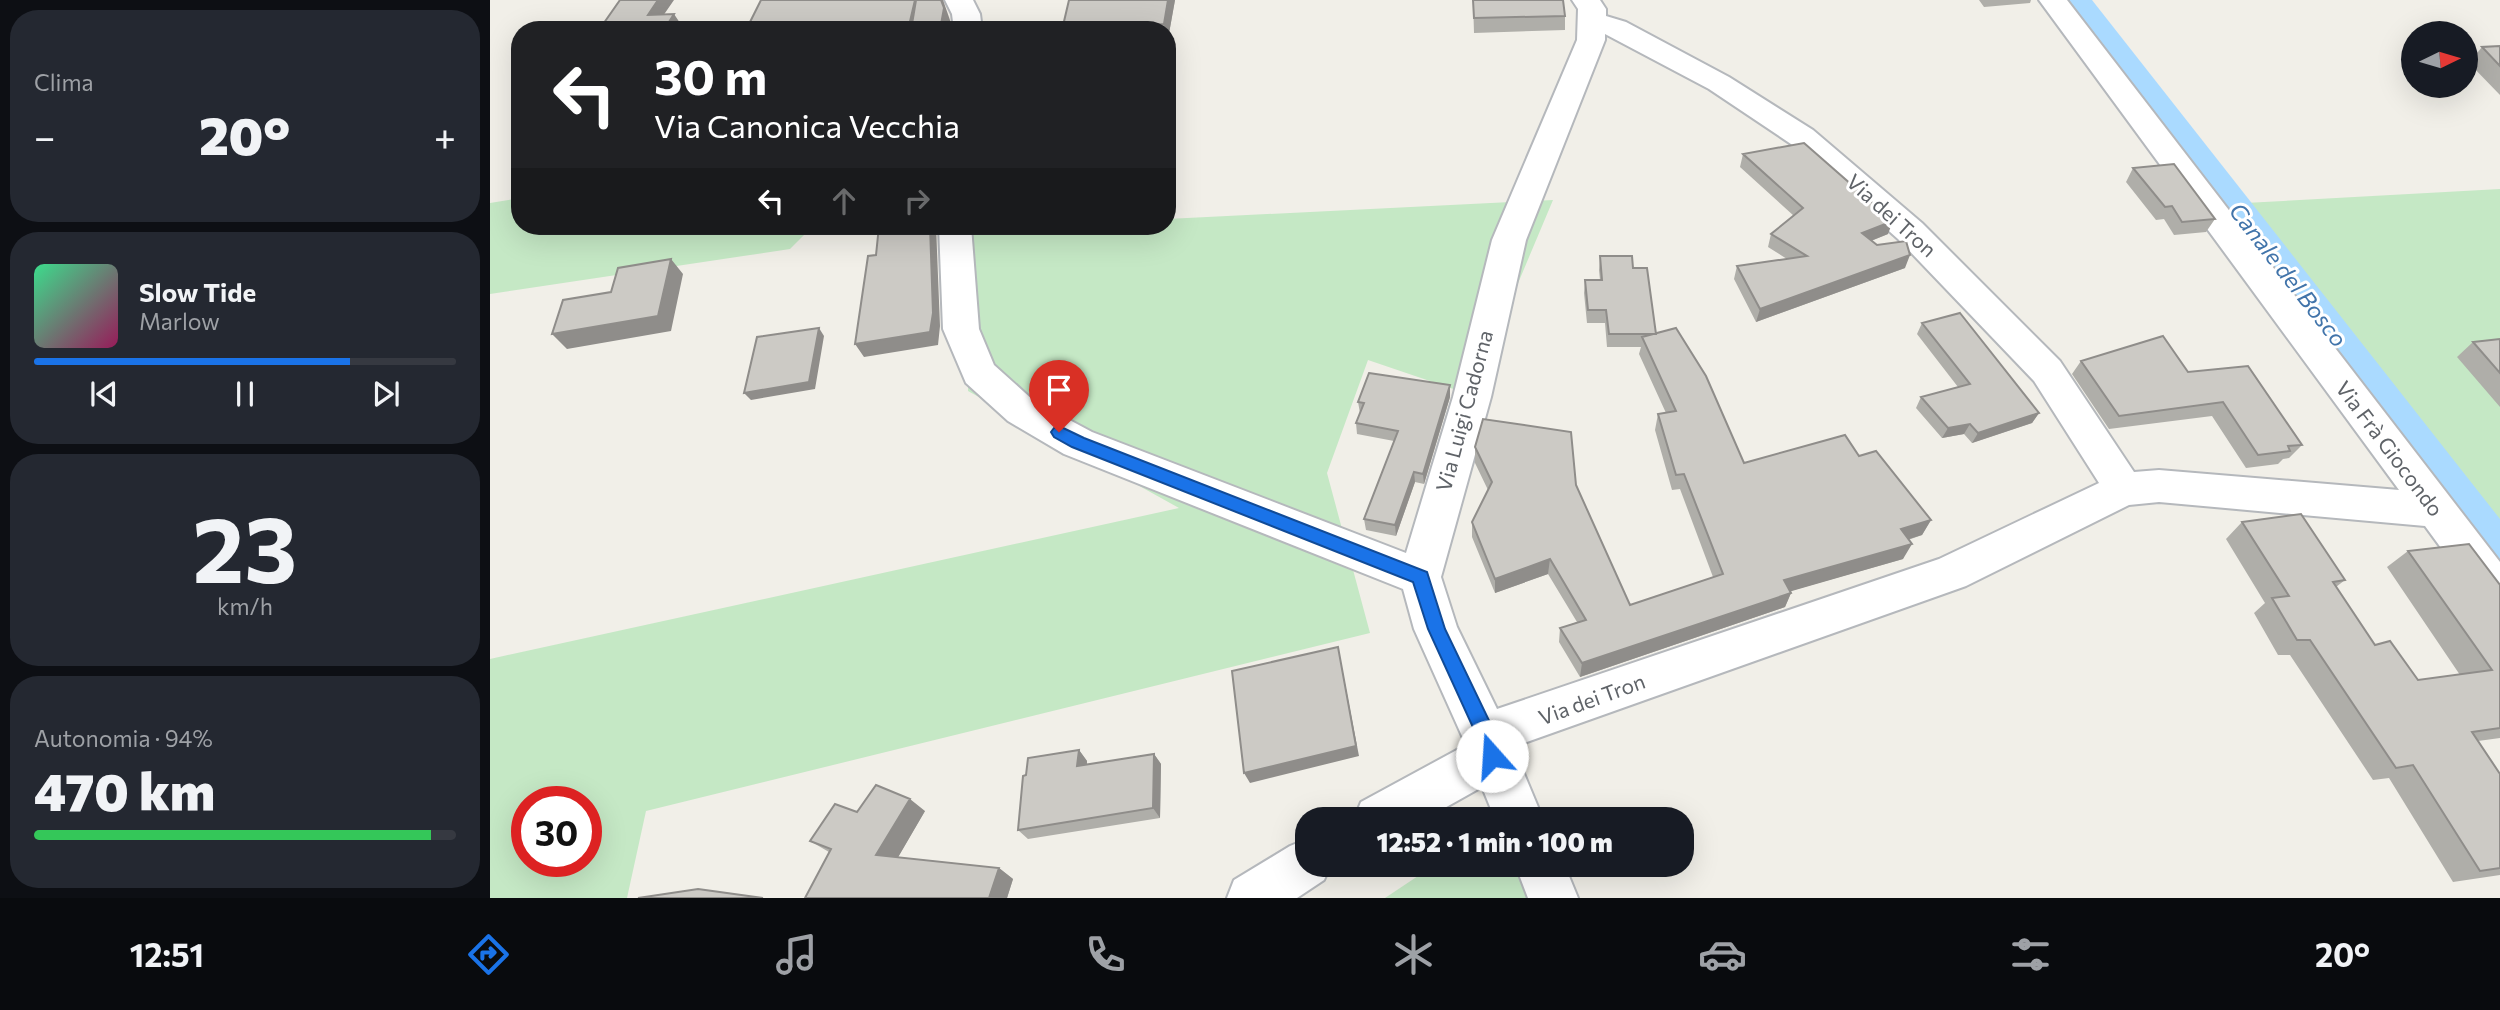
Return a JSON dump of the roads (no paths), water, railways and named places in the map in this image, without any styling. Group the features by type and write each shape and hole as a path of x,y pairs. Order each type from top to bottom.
{"street":[{"path":"959,0 967,21"},
{"name":"Via Frà Giocondo","path":"2053,0 2500,595"},
{"name":"Via dei Tron","path":"1589,10 1616,28 1695,70 1792,130 1910,231 2048,371 2124,489"},
{"name":"Via Luigi Cadorna","path":"1420,577 1472,397 1509,240 1591,40 1589,10"},
{"path":"956,235 961,329 979,373 1021,411 1078,443 1420,577 1436,629 1514,807"},
{"name":"Via dei Tron","path":"1396,807 1489,746 1951,573 2124,489 2159,486 2434,510"},
{"path":"1252,898 1295,871"},
{"path":"1544,877 1553,898"}],"waterway":[{"name":"Canale del Bosco","path":"2077,0 2500,551"}]}
